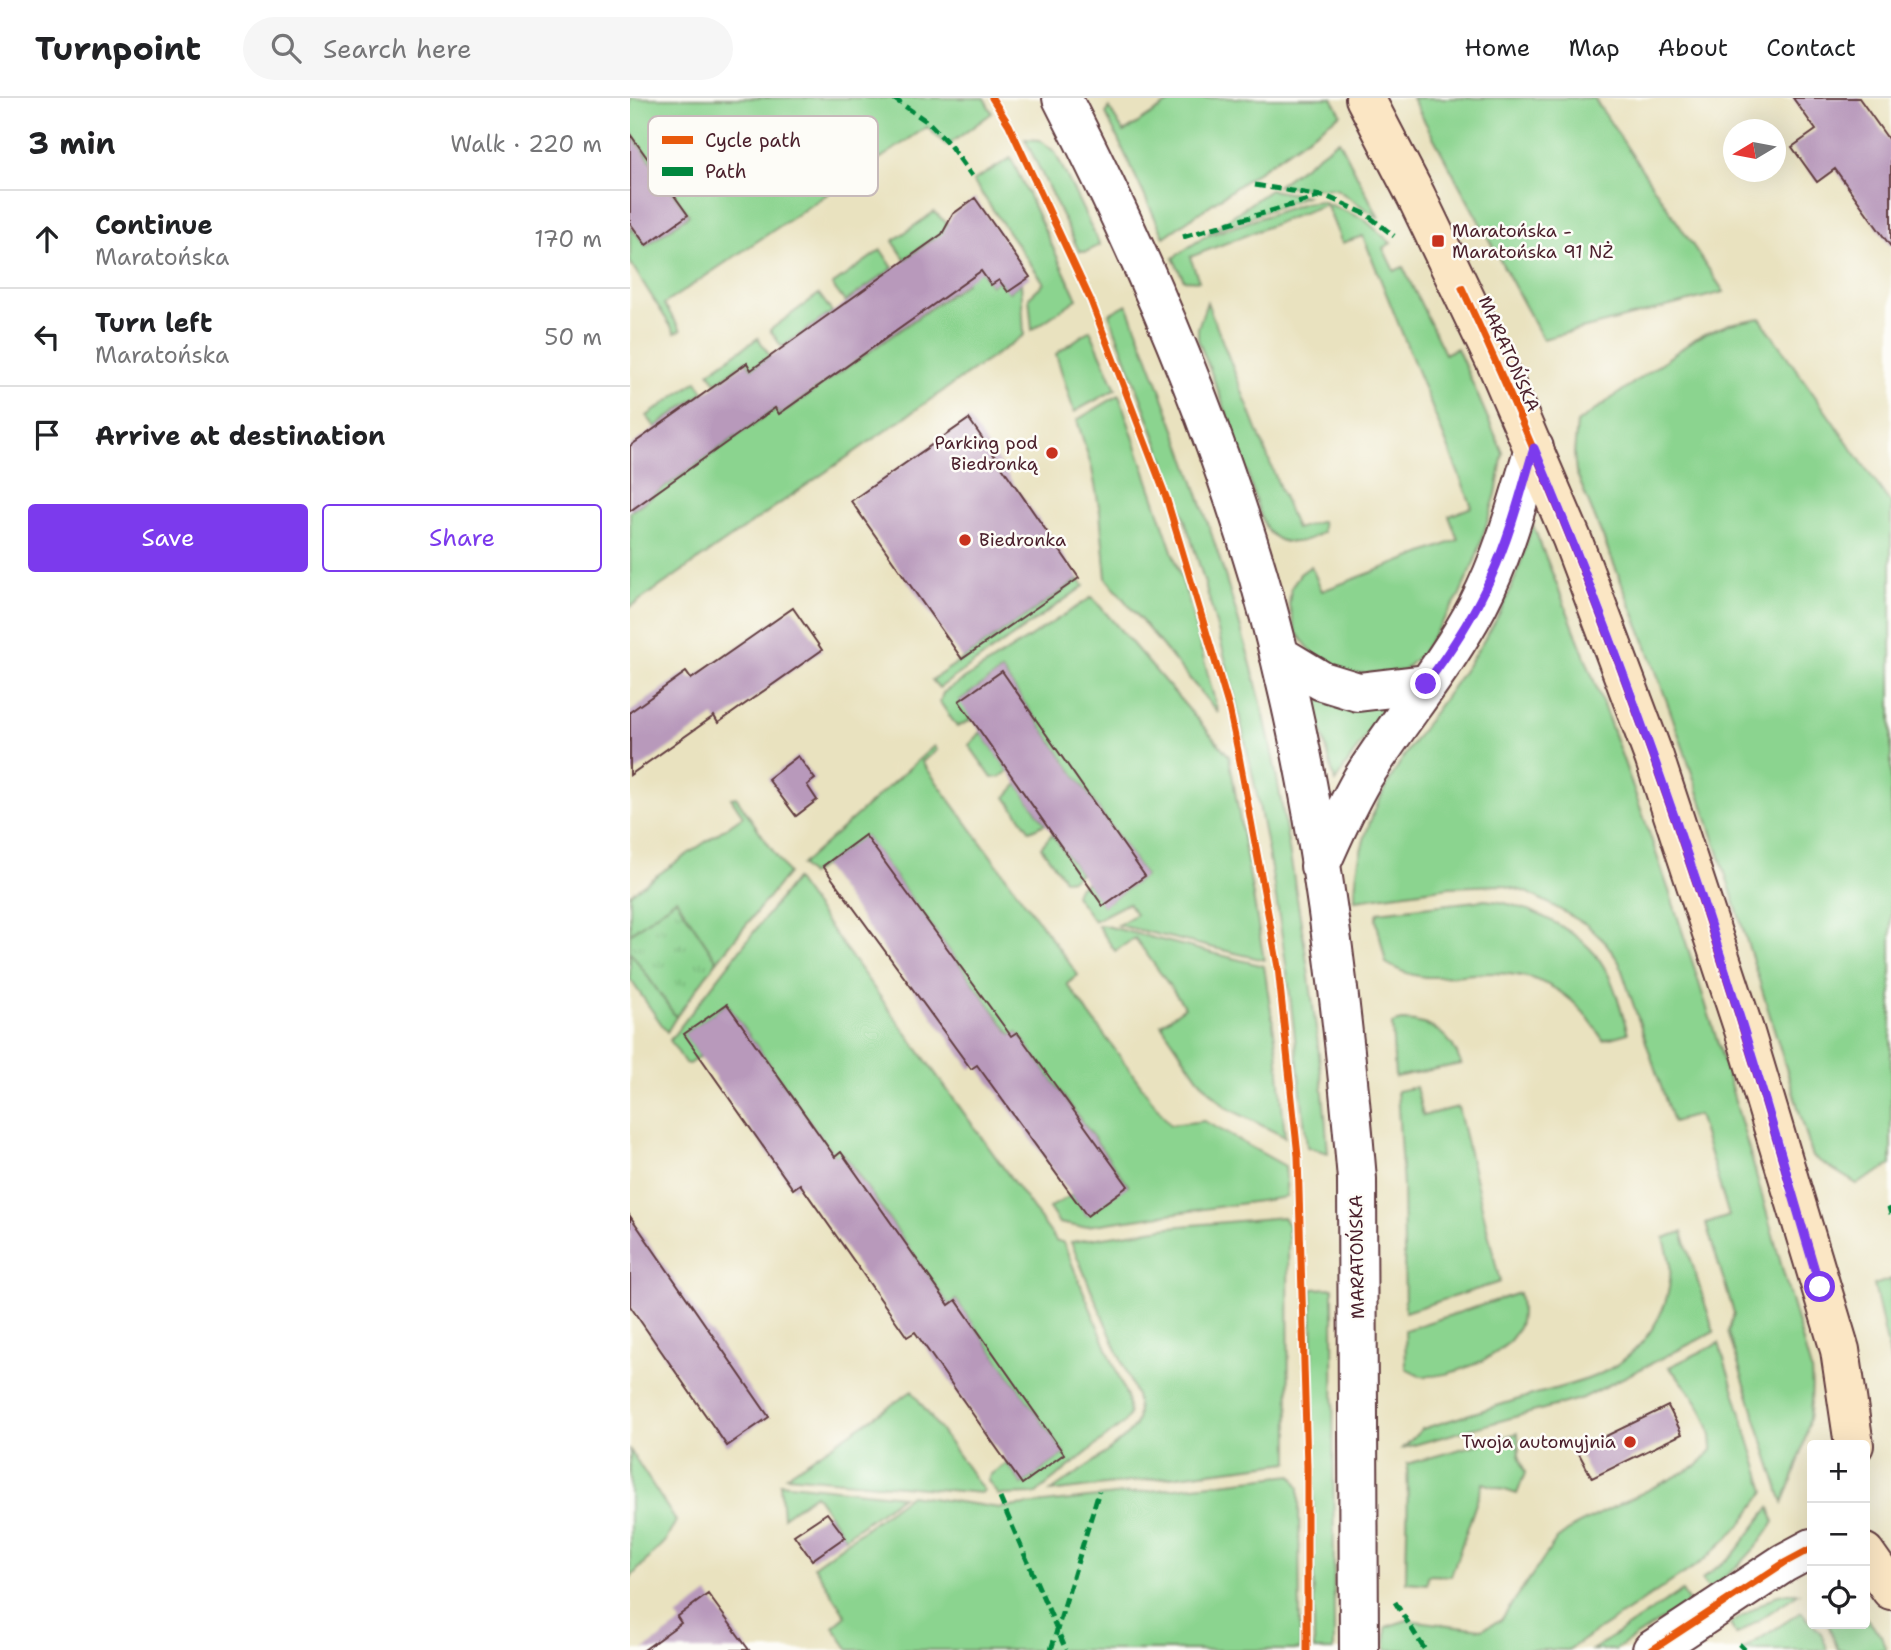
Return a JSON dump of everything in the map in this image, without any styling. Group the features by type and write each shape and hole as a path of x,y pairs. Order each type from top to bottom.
{"main road":[{"name":"MARATOŃSKA","path":"1365,98 1462,288 1534,448 1572,539 1654,757 1745,1034 1840,1350 1853,1440"},
{"path":"1870,1560 1891,1590"}],"street":[{"name":"MARATOŃSKA","path":"1062,98 1124,221 1178,343 1258,575 1298,743 1320,866 1340,1005 1357,1179 1359,1650"},
{"path":"1320,866 1341,818 1362,780 1461,633 1491,578 1507,538 1534,448"},
{"path":"1279,655 1322,681 1358,692 1426,684"},
{"path":"1652,1650 1807,1551"}],"green space":[{"path":"630,98 984,98 992,113 947,146 927,127 878,160 878,116 648,116 648,157 630,132"},
{"path":"1176,98 1332,98 1341,114 1164,237 1106,114 1109,108 1124,132"},
{"path":"1412,98 1594,98 1724,292 1543,339"},
{"path":"1025,139 1040,140 1055,152 1100,245 1086,252 1079,251"},
{"path":"1339,140 1379,218 1336,189 1277,186"},
{"path":"1011,158 1077,299 1032,330 1029,297 1044,283 973,181"},
{"path":"1270,190 1306,196 1208,233"},
{"path":"675,196 824,196 664,304 681,330 675,333 630,262 630,226 646,246 689,215"},
{"path":"1321,201 1364,219 1391,243 1383,248 1394,271 1403,267 1445,354 1457,348 1503,453 1496,494 1476,558 1459,596 1421,654 1403,671 1349,674 1315,656 1296,632 1289,605 1291,588 1300,574 1311,566 1322,591 1458,540 1449,516 1472,507 1363,236 1342,243 1326,204 1190,257 1199,281 1184,280 1173,258 1204,237 1304,203"},
{"path":"934,212 948,224 991,285 999,280 1009,292 1021,283 1024,335 630,607 630,512 775,409 780,415 966,283 934,238 905,259 893,241"},
{"path":"881,250 893,268 845,302 832,285"},
{"path":"819,294 832,312 782,347 770,330"},
{"path":"1207,302 1296,529 1322,521 1323,532 1317,536 1296,542 1282,541 1269,532 1263,521 1230,422 1198,340 1198,328"},
{"path":"1127,304 1200,499 1232,598 1260,699 1279,792 1306,953 1328,1153 1307,1147 1288,979 1273,880 1243,730 1218,632 1160,448 1109,314"},
{"path":"1760,318 1891,504 1891,1165 1857,1184 1813,1157 1694,779 1641,632 1576,472 1574,454 1577,423 1698,337 1729,324"},
{"path":"1090,330 1116,389 1074,412 1056,354"},
{"path":"758,338 770,356 752,369 746,361 716,383 709,372"},
{"path":"697,381 704,392 655,427 647,416"},
{"path":"1119,395 1187,595 1218,713 1106,578 1100,512 1092,469 1077,420"},
{"path":"1532,523 1610,722 1680,924 1734,1099 1811,1370 1809,1421 1796,1471 1783,1503 1728,1332 1734,1313 1706,1224 1729,1216 1698,1115 1673,1122 1619,962 1606,943 1587,925 1546,902 1526,892 1502,885 1450,887 1355,900 1359,861 1369,825 1384,791 1424,726 1469,664 1497,619 1515,579"},
{"path":"1079,579 1084,586 939,688 932,680"},
{"path":"1092,597 1229,756 1264,960 1118,925 1136,914 1128,903 1094,921 1075,895 1077,889 1087,882 1103,905 1145,876 1002,671 960,700 973,719 957,727 940,702 943,693"},
{"path":"1311,690 1388,703 1335,782"},
{"path":"981,732 1009,771 1000,777 992,778 969,745"},
{"path":"934,746 937,750 922,762 1078,975 1067,984 1170,1125 1204,1121 1285,1166 1287,1197 1080,1227 1059,1223 1049,1208 1072,1195 1087,1215 1128,1185 1017,1032 1012,1036 865,836 810,875 801,865"},
{"path":"1018,784 1045,824 1030,831 1006,797"},
{"path":"736,797 788,873 717,961 676,899 630,934 630,894 743,816 731,798"},
{"path":"1052,834 1080,873 1072,879 1065,880 1041,847"},
{"path":"795,879 1057,1242 1063,1242 1127,1397 1129,1415 1124,1423 1035,1494 998,1495 988,1481 990,1475 1007,1463 1022,1484 1064,1454 956,1300 949,1305 842,1152 835,1157 727,1004 685,1034 700,1056 689,1064 685,1063 670,1040"},
{"path":"676,899 717,961 676,1017 630,951 630,934"},
{"path":"1485,900 1535,913 1583,942 1608,974 1628,1033 1603,1040 1579,1007 1565,995 1533,979 1495,973 1418,976 1386,963 1376,919 1378,912"},
{"path":"1098,926 1264,966 1277,1050 1285,1137 1225,1107 1198,1078 1161,1024 1185,1007 1135,938 1115,951"},
{"path":"630,951 676,1017 667,1032 630,979"},
{"path":"1401,1021 1422,1024 1439,1032 1452,1045 1461,1064 1395,1077 1392,1024"},
{"path":"1416,1087 1423,1116 1458,1107 1500,1282 1405,1312 1403,1187 1397,1091"},
{"path":"1283,1217 1288,1225 1289,1462 1050,1492 1121,1440 1136,1423 1138,1416 1136,1395 1071,1242 1170,1227"},
{"path":"1682,1232 1714,1332 1583,1398 1403,1448 1422,1429 1583,1381 1615,1366 1641,1343 1660,1314 1670,1281 1670,1264 1664,1238"},
{"path":"1891,1279 1891,1362 1874,1285"},
{"path":"1333,1288 1334,1650 1314,1650 1312,1289"},
{"path":"1519,1293 1521,1316 1517,1330 1510,1340 1488,1357 1460,1370 1433,1376 1419,1375 1406,1368 1405,1330"},
{"path":"1719,1343 1765,1491 1740,1526 1703,1561 1568,1650 1386,1650 1386,1627 1407,1620 1482,1629 1501,1620 1557,1539 1573,1527 1697,1466 1712,1450 1709,1426 1699,1405 1669,1367"},
{"path":"912,1391 984,1491 981,1493 786,1476"},
{"path":"1518,1433 1519,1455 1525,1473 1517,1494 1483,1483 1451,1576 1428,1575 1427,1584 1406,1582 1407,1464"},
{"path":"630,1450 676,1521 666,1540 630,1578"},
{"path":"1292,1475 1299,1488 1300,1650 849,1650 833,1627 846,1616 814,1566 910,1495 1000,1508"},
{"path":"780,1483 902,1496 845,1537 815,1494 783,1517"},
{"path":"1770,1507 1774,1522 1760,1542 1737,1567 1709,1589 1702,1579 1734,1554"},
{"path":"1682,1591 1689,1602 1615,1650 1592,1650"},
{"path":"1799,1593 1736,1635 1730,1624 1775,1596"},
{"path":"1801,1612 1807,1618 1807,1629 1817,1629 1828,1650 1743,1650"},
{"path":"1870,1623 1881,1635 1886,1650 1838,1650 1830,1629 1870,1629"}],"building":[{"path":"1793,98 1859,98 1891,143 1891,247 1835,169 1817,182 1792,147 1816,130"},
{"path":"630,134 648,159 648,196 674,196 688,215 646,245 630,223"},
{"path":"975,198 1030,277 1008,292 999,280 991,285 981,271 779,414 775,408 630,511 630,446 747,363 751,370 942,234 953,214"},
{"name":"Biedronka","path":"969,419 1079,578 962,659 851,501"},
{"path":"793,608 822,650 718,723 714,716 630,775 630,712 686,672 691,679"},
{"path":"1002,671 1145,876 1103,906 959,701"},
{"path":"798,756 815,779 807,785 817,800 796,816 768,779"},
{"path":"865,835 1011,1036 1017,1032 1128,1186 1087,1216 977,1065 971,1069 823,866"},
{"path":"727,1004 835,1157 841,1152 949,1305 956,1300 1064,1454 1022,1484 915,1332 907,1337 800,1184 793,1189 684,1034"},
{"path":"630,1216 769,1417 727,1446 630,1306"},
{"name":"Twoja automyjnia","path":"1668,1406 1682,1434 1592,1478 1577,1450"},
{"path":"827,1513 845,1537 812,1560 794,1535"},
{"path":"708,1594 749,1650 644,1650 681,1623 677,1617"}],"marked path":[{"path":"893,98 929,123 949,144 972,176"},
{"path":"1255,185 1328,197 1366,214 1394,236"},
{"path":"1183,237 1318,197"},
{"path":"1889,1207 1891,1214"},
{"path":"1051,1650 1099,1491"},
{"path":"1000,1498 1066,1650"},
{"path":"1395,1602 1425,1650"},
{"path":"1739,1644 1745,1650"}],"cycle path":[{"path":"992,98 1009,125 1091,301 1166,497 1229,708 1238,751 1278,967 1298,1156 1307,1467 1307,1650"},
{"path":"1462,288 1558,508 1643,731 1720,958 1790,1187"},
{"path":"1652,1650 1807,1551"}],"place":[{"name":"Maratońska - Maratońska 91 NŻ","path":"1438,241"},
{"name":"Parking pod Biedronką","path":"1052,453"},
{"name":"Biedronka","path":"965,540"},
{"name":"Twoja automyjnia","path":"1630,1442"}],"route":[{"path":"1426,684 1477,607 1491,578 1507,538 1534,448 1600,611 1654,757 1745,1034 1820,1287"}]}
